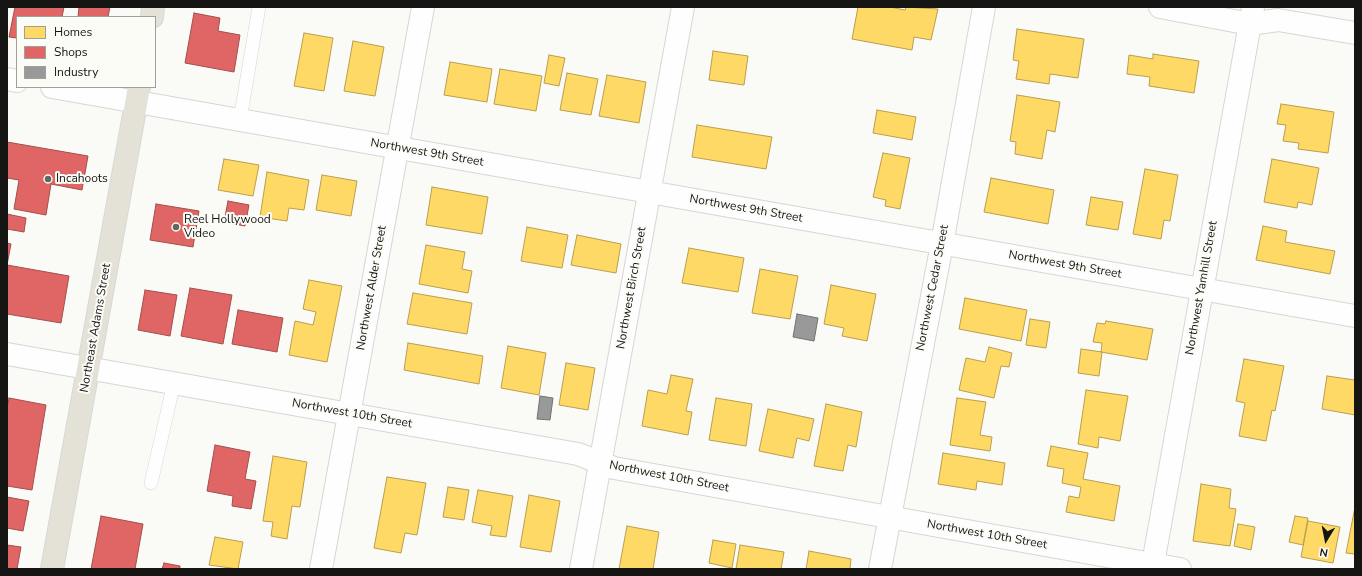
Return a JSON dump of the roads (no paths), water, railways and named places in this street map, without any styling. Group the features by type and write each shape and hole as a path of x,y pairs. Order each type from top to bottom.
{"highway":[{"name":"Northeast Adams Street","path":"52,569 138,94"}],"street":[{"name":"Northwest Alder Street","path":"321,569 423,7"},
{"name":"Northwest Birch Street","path":"581,569 683,7"},
{"name":"Northwest Cedar Street","path":"880,569 888,518 942,244 984,7"},
{"path":"1160,7 1251,16 1355,33"},
{"name":"Northwest Yamhill Street","path":"1152,566 1251,16"},
{"name":"Northwest 9th Street","path":"64,88 138,94 240,120 1355,316"},
{"name":"Northwest 10th Street","path":"7,354 578,454 614,468 1152,566 1180,569"}],"lane":[{"path":"240,120 259,7"},
{"path":"151,483 174,383"}],"place":[{"name":"Incahoots","path":"48,179"},
{"name":"Reel Hollywood Video","path":"176,227"}]}
